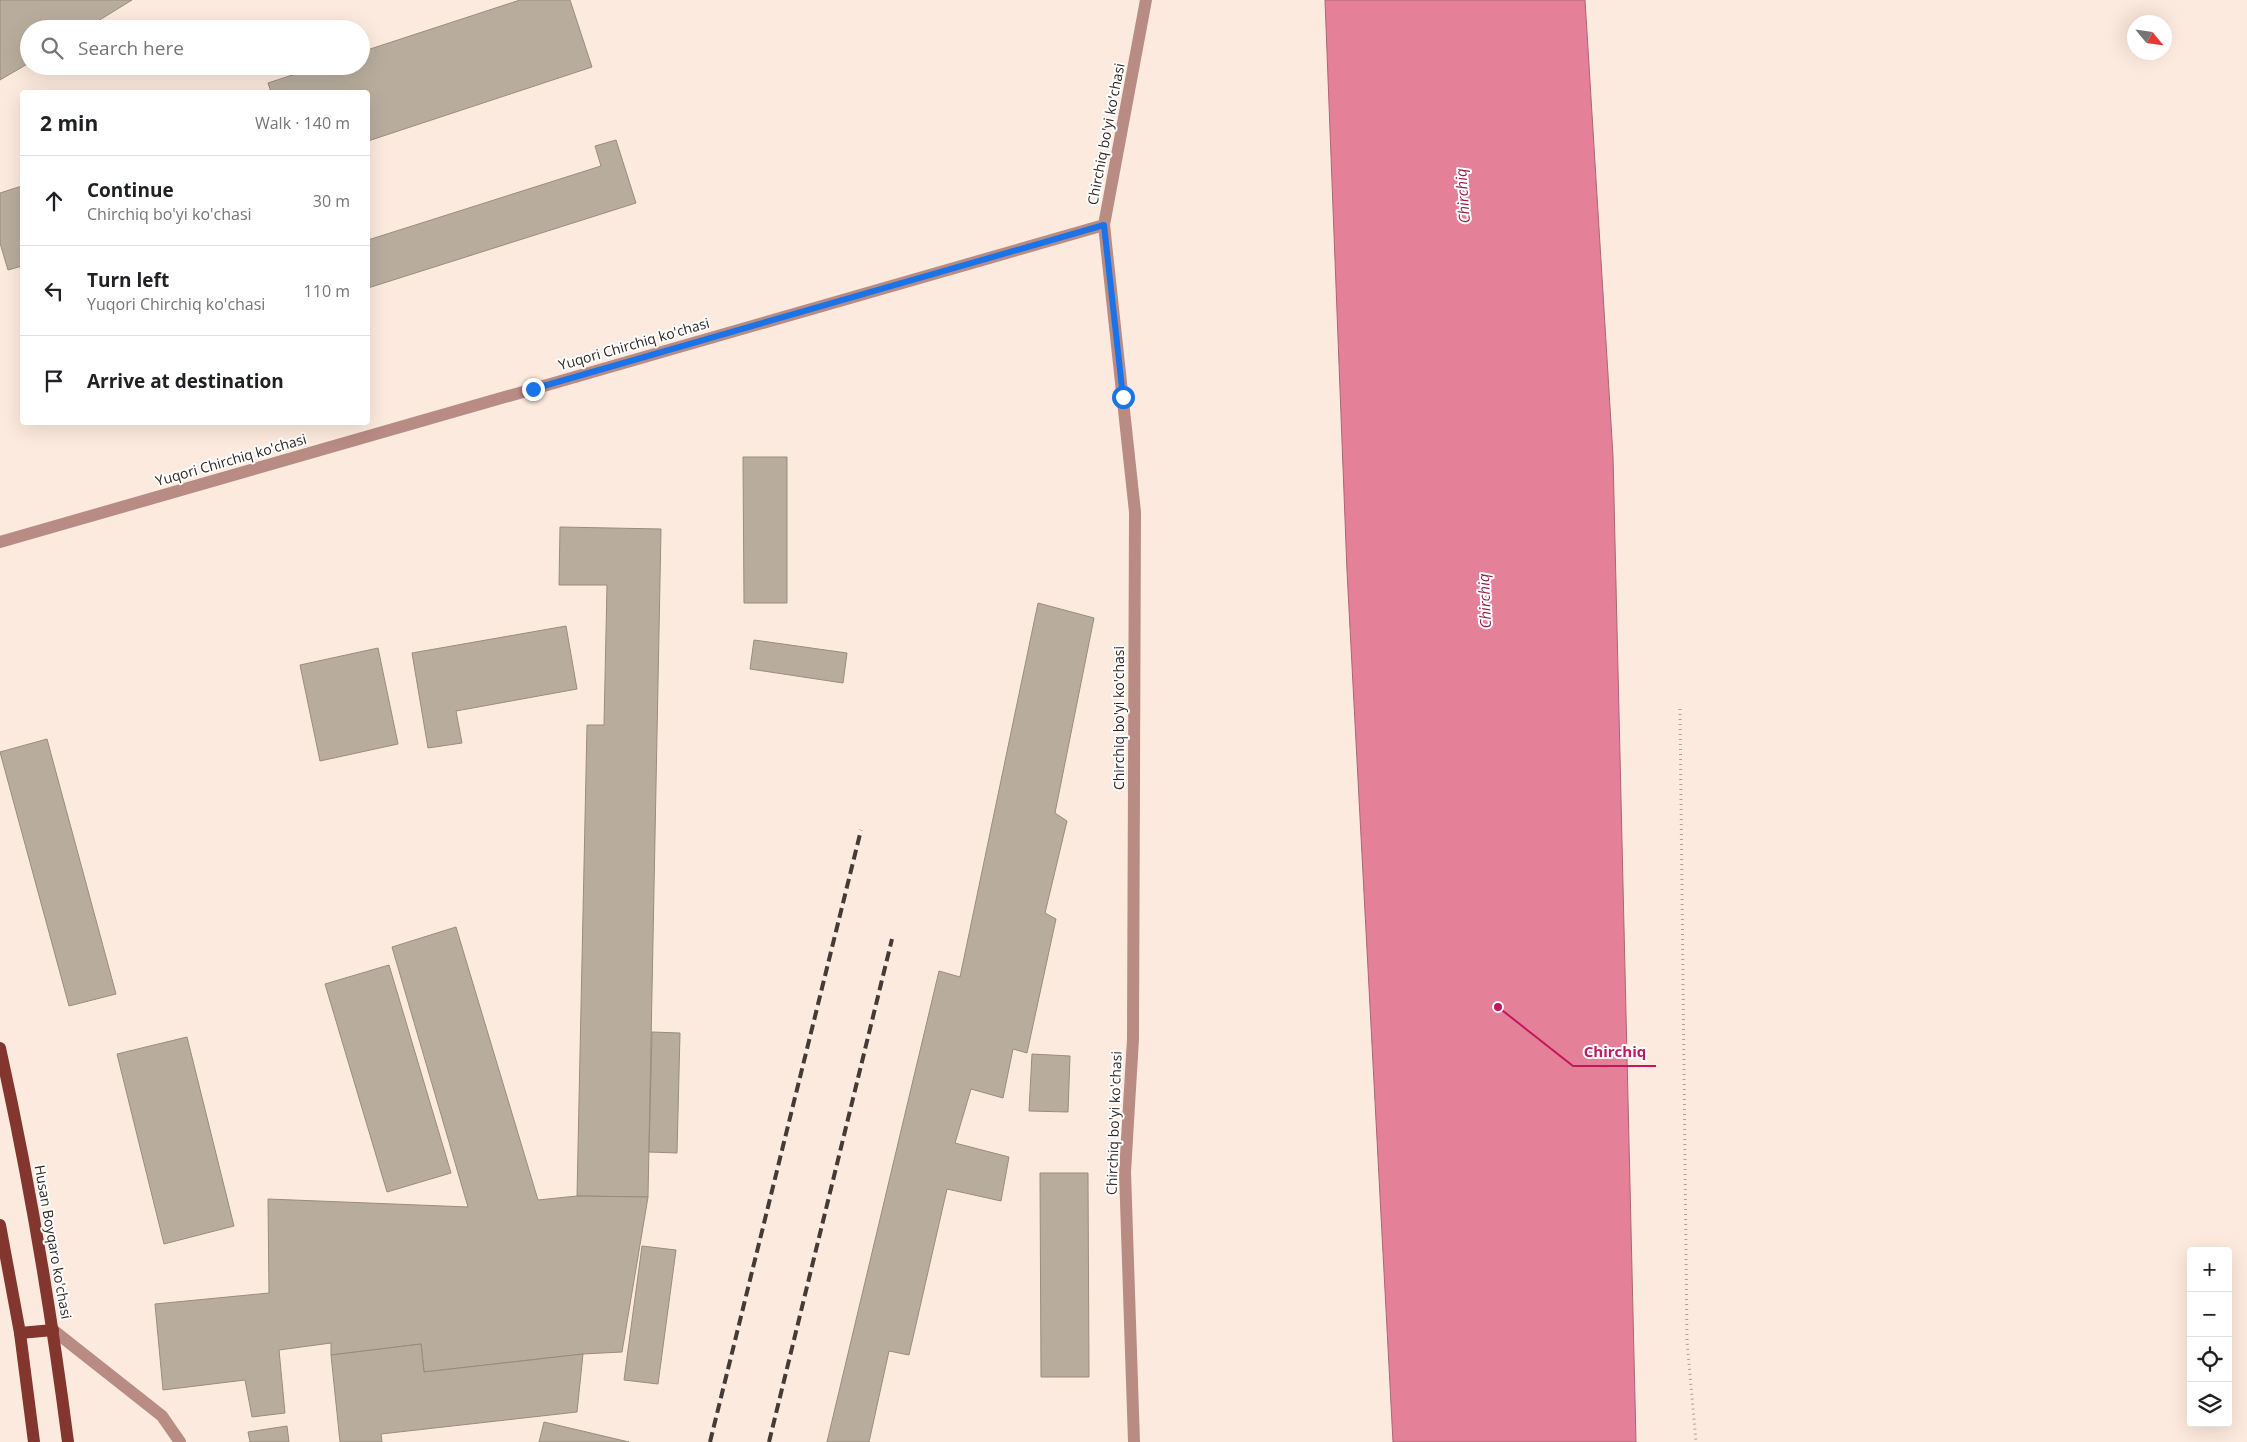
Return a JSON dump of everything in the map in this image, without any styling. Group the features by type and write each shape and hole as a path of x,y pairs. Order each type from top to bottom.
{"main road":[{"name":"Husan Boyqaro ko'chasi","path":"0,1048 17,1125 54,1330 68,1442"},
{"path":"0,1225 20,1334 34,1442"},
{"path":"20,1334 54,1330"}],"street":[{"name":"Chirchiq bo'yi ko'chasi","path":"1134,1442 1125,1172 1133,1039 1135,512 1104,225 1146,0"},
{"name":"Yuqori Chirchiq ko'chasi","path":"0,542 1104,225"},
{"path":"54,1330 162,1416 180,1442"}],"path":[{"path":"1680,709 1687,1341 1696,1442"}],"water":[{"name":"Chirchiq","path":"1325,0 1585,0 1613,456 1636,1442 1393,1442 1347,571"}],"building":[{"path":"0,0 132,0 100,20 20,20 20,68 0,80"},
{"path":"520,0 570,0 592,67 370,140 370,90 270,90 268,83 292,75 370,75 370,49"},
{"path":"616,140 636,203 370,287 370,239 601,166 595,146"},
{"path":"20,187 20,267 8,270 0,243 0,193"},
{"path":"743,457 787,457 787,603 744,603"},
{"path":"560,527 661,529 648,1197 577,1196 587,725 604,725 607,585 559,585"},
{"path":"1038,603 1094,618 1055,813 1067,821 1045,913 1056,919 1027,1053 1013,1049 1003,1098 971,1089 955,1143 1009,1157 1001,1201 947,1189 909,1355 889,1351 869,1442 827,1442 939,971 960,977"},
{"path":"566,626 577,689 456,711 462,743 428,748 412,653"},
{"path":"754,640 847,653 843,683 750,669"},
{"path":"378,648 398,744 320,761 300,665"},
{"path":"47,739 116,994 69,1006 0,752"},
{"path":"456,927 538,1200 577,1196 648,1197 622,1352 583,1354 424,1372 421,1344 331,1355 331,1343 279,1350 285,1413 252,1417 245,1380 163,1390 155,1304 269,1293 268,1199 468,1207 392,947"},
{"path":"389,965 451,1173 387,1192 325,984"},
{"path":"652,1032 680,1033 677,1153 649,1152"},
{"path":"187,1037 234,1226 164,1244 117,1054"},
{"path":"1032,1054 1070,1056 1068,1112 1029,1111"},
{"path":"1040,1173 1088,1173 1089,1377 1041,1377"},
{"path":"642,1246 676,1250 658,1384 624,1380"},
{"path":"421,1344 424,1372 583,1354 577,1412 381,1434 382,1442 340,1442 331,1355"},
{"path":"544,1422 629,1442 539,1442"},
{"path":"287,1426 289,1442 250,1442 248,1432"}],"railway":[{"path":"710,1442 861,830"},
{"path":"769,1442 892,939"}],"place":[{"name":"Chirchiq","path":"1498,1007"}],"route":[{"path":"533,389 1104,225 1123,397"}]}
